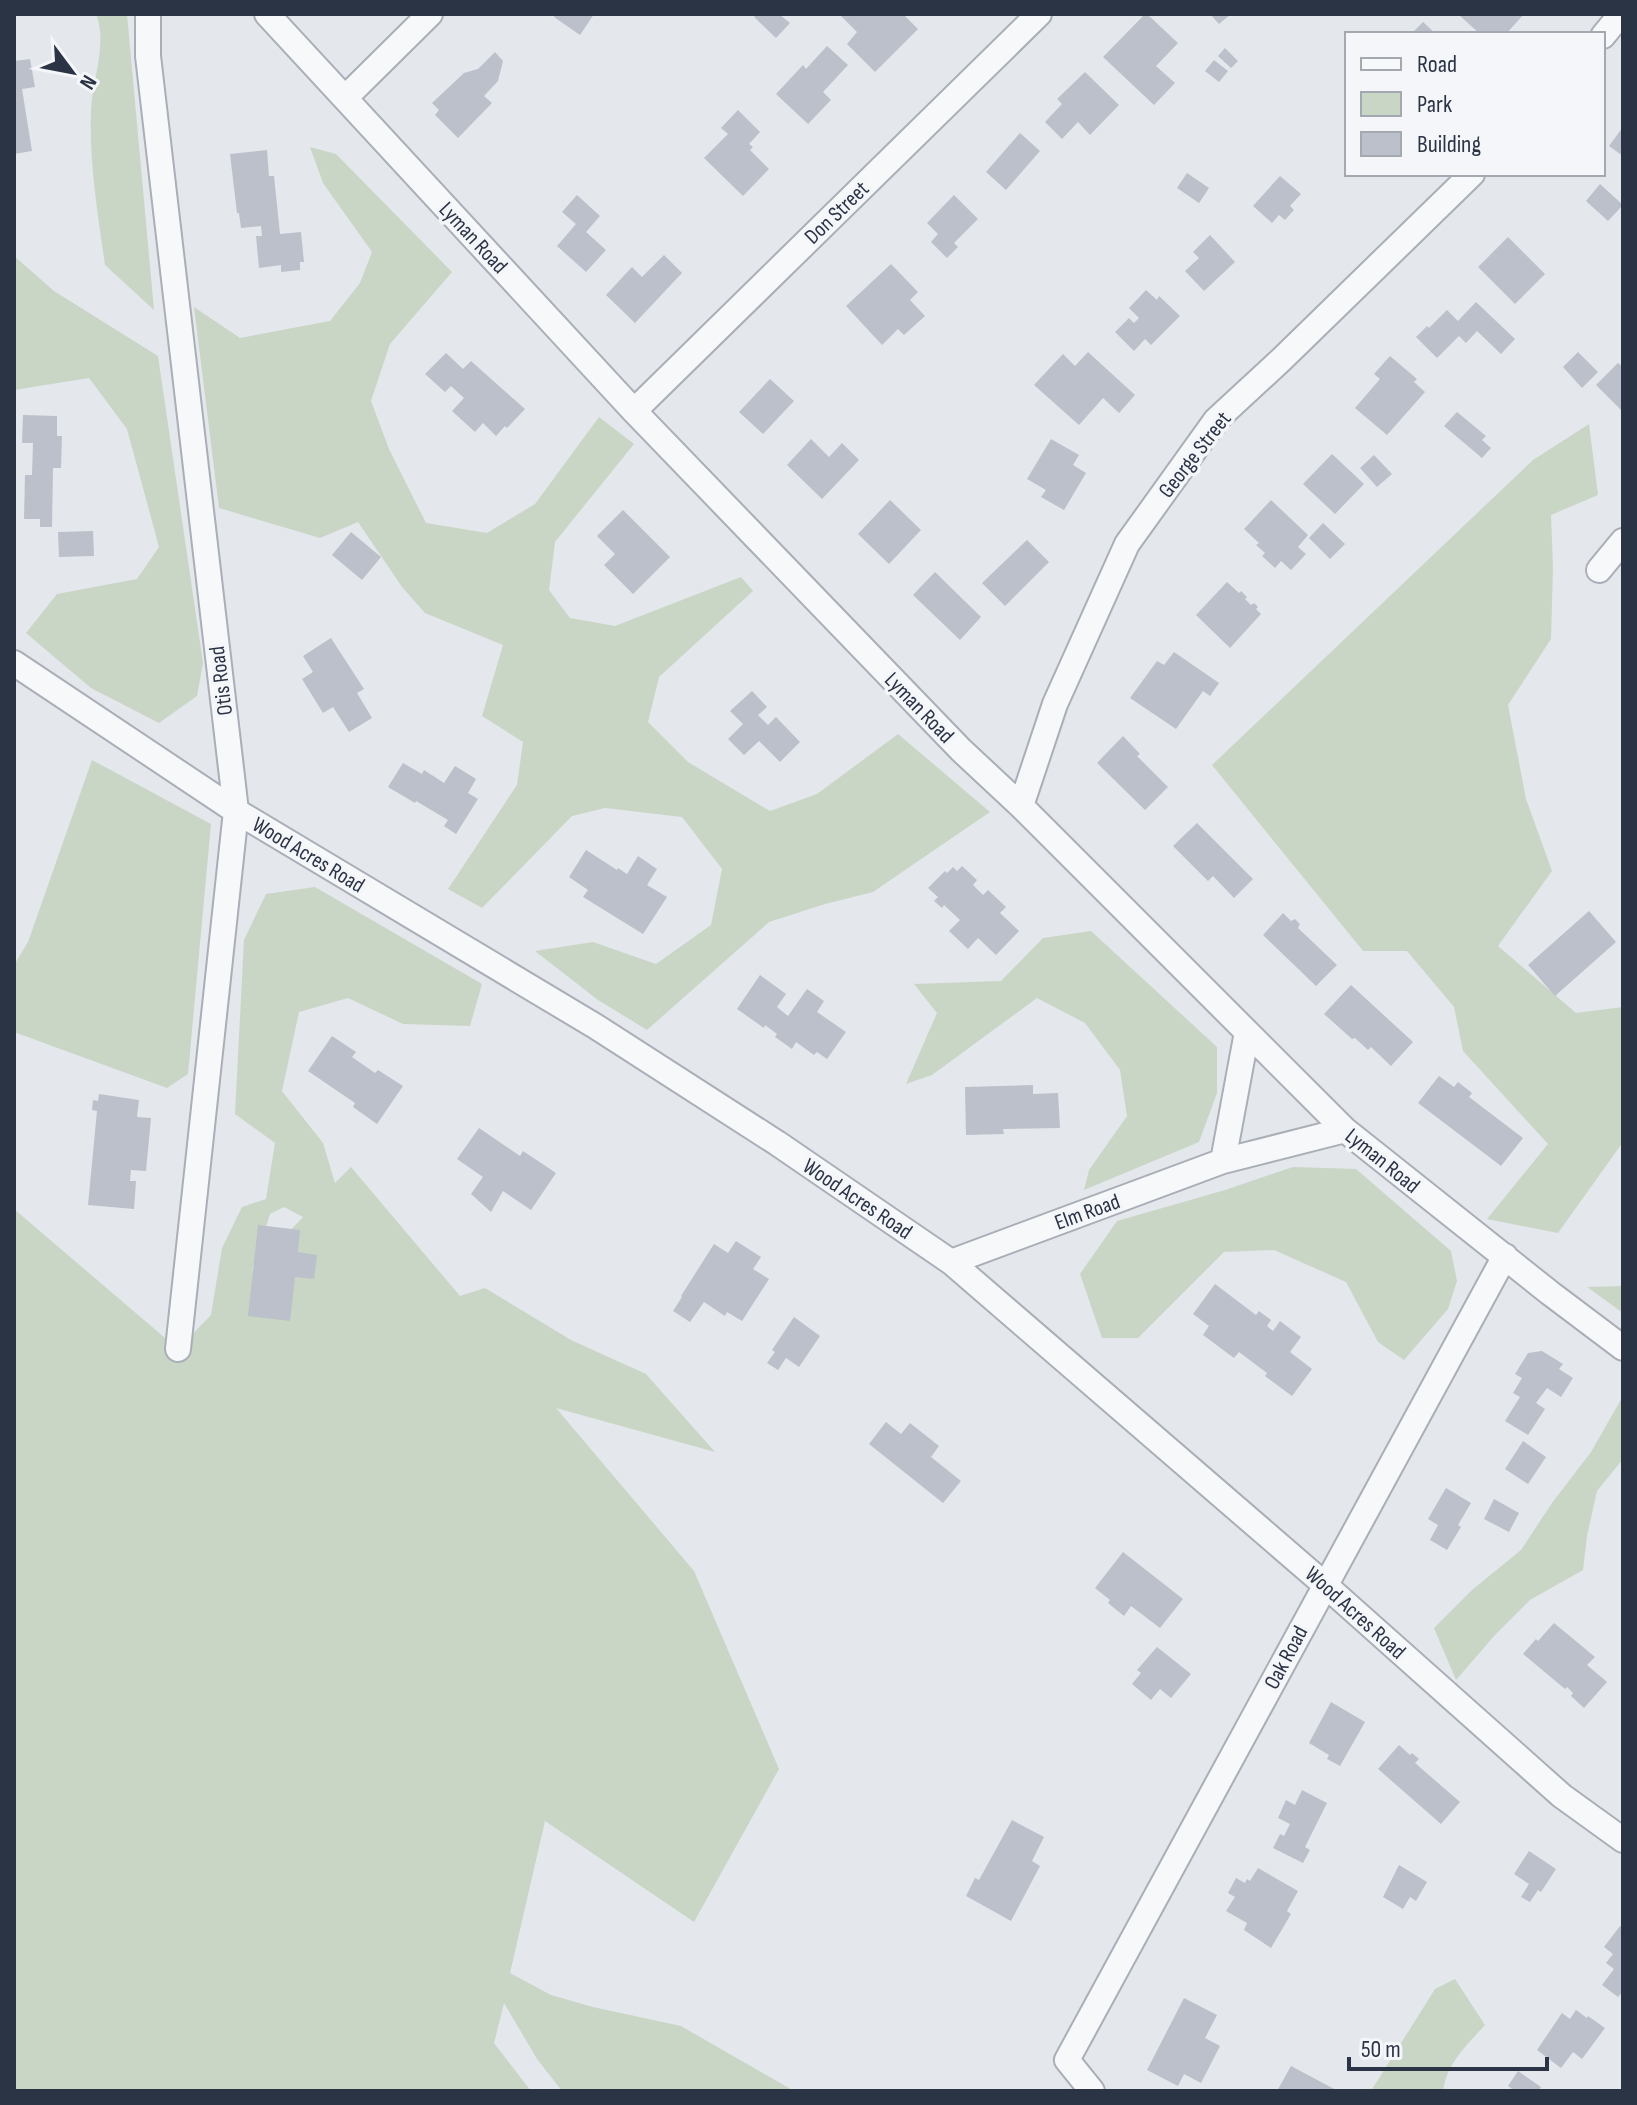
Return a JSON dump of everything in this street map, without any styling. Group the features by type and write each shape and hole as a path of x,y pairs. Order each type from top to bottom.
{"street":[{"name":"Otis Road","path":"148,14 148,56 236,811 178,1349"},
{"name":"Lyman Road","path":"267,14 634,411 961,750 1345,1130 1623,1348"},
{"path":"345,98 430,14"},
{"name":"Don Street","path":"634,411 1039,14"},
{"path":"1605,34 1621,14"},
{"name":"George Street","path":"1021,806 1055,704 1127,544 1216,420 1470,176"},
{"path":"1599,570 1623,541"},
{"name":"Wood Acres Road","path":"14,663 236,811 608,1035 777,1143 951,1262 1324,1584 1562,1796 1623,1840"},
{"path":"1223,1161 1247,1032"},
{"name":"Elm Road","path":"951,1262 1223,1161 1345,1130"},
{"name":"Oak Road","path":"1092,2091 1067,2060 1505,1256"}],"green space":[{"path":"96,14 127,14 154,310 105,265 91,150 91,111 100,37"},
{"path":"310,147 336,154 452,272 390,344 371,401 389,449 426,523 487,533 535,504 599,417 634,444 555,542 549,590 570,618 615,626 741,577 753,591 659,677 648,722 688,762 770,811 817,794 898,734 990,812 873,892 769,922 647,1030 598,1000 535,951 593,942 656,964 711,925 722,869 682,817 605,808 572,816 482,908 448,889 517,785 523,742 482,716 503,645 425,613 402,587 358,522 320,538 219,508 194,307 240,338 330,321 360,283 372,252 323,183"},
{"path":"14,256 54,291 158,356 203,663 197,696 159,723 91,688 26,633 57,594 137,579 159,547 127,429 89,378 14,390"},
{"path":"1589,424 1598,495 1551,515 1551,639 1508,705 1526,799 1552,871 1498,946 1576,1013 1623,1007 1623,1142 1558,1233 1487,1219 1548,1144 1463,1051 1454,1007 1407,951 1363,951 1212,765 1533,460"},
{"path":"92,760 211,824 188,1074 167,1088 14,1032 14,965 28,942"},
{"path":"315,887 482,984 470,1026 403,1024 348,998 299,1012 282,1091 323,1143 335,1183 351,1167 460,1296 485,1288 571,1340 646,1374 715,1452 556,1408 694,1571 779,1769 694,1922 545,1821 510,1973 551,1995 681,2026 794,2091 562,2091 537,2059 504,2003 494,2043 531,2091 14,2091 14,1209 178,1349 211,1315 222,1248 242,1207 266,1199 275,1143 235,1114 244,940 266,894","holes":["284,1207 303,1217 252,1271 270,1214"]},
{"path":"1091,931 1217,1047 1217,1093 1199,1142 1084,1190 1089,1170 1127,1116 1120,1070 1085,1023 1037,998 932,1075 906,1084 937,1013 914,984 1001,981 1043,938"},
{"path":"1293,1167 1356,1169 1451,1251 1457,1281 1448,1309 1404,1360 1378,1342 1346,1282 1274,1250 1224,1252 1138,1338 1102,1338 1080,1274 1117,1221"},
{"path":"1623,1286 1623,1313 1587,1287"},
{"path":"1623,1396 1623,1459 1597,1491 1583,1570 1530,1600 1456,1680 1434,1628 1472,1590 1521,1550 1591,1452"},
{"path":"1455,1979 1485,2025 1453,2063 1443,2091 1371,2091 1435,1989"}],"building":[{"path":"556,14 594,14 580,35 554,17"},
{"path":"757,14 779,14 790,23 776,38 754,17"},
{"path":"839,14 903,14 918,29 875,72 847,44 857,32"},
{"path":"1145,14 1178,43 1156,66 1175,83 1154,105 1103,57"},
{"path":"1210,14 1231,14 1219,24"},
{"path":"1458,14 1524,14 1508,32 1478,32"},
{"path":"1423,22 1434,32 1413,32"},
{"path":"827,46 848,65 823,92 831,100 808,124 776,94 803,65 806,69"},
{"path":"1225,48 1238,61 1231,68 1218,56"},
{"path":"495,52 503,61 498,81 484,96 492,103 458,138 435,115 439,110 432,103 464,73 478,69"},
{"path":"30,59 35,87 22,89 32,151 14,154 14,61"},
{"path":"1214,60 1228,71 1219,82 1205,71"},
{"path":"1085,72 1119,105 1090,135 1078,122 1062,139 1045,122 1062,104 1057,99"},
{"path":"738,110 760,132 749,144 753,147 750,150 769,169 743,196 704,158 728,134 721,128"},
{"path":"1623,127 1623,156 1609,146"},
{"path":"1020,133 1040,151 1006,190 986,172"},
{"path":"267,150 269,176 274,176 280,234 301,232 304,262 300,262 300,270 281,272 281,265 259,268 256,236 262,236 261,226 241,228 230,154"},
{"path":"1187,173 1209,188 1199,203 1177,188"},
{"path":"1280,176 1301,194 1290,206 1294,210 1285,220 1279,215 1272,223 1253,206"},
{"path":"1600,184 1623,205 1608,221 1586,201"},
{"path":"577,195 600,216 586,232 606,250 586,272 557,246 576,224 562,212"},
{"path":"954,195 978,219 954,243 958,247 947,258 931,242 938,234 927,223"},
{"path":"1210,235 1235,262 1204,291 1185,271 1199,258 1193,252"},
{"path":"1508,237 1545,274 1515,304 1478,267"},
{"path":"664,255 682,273 635,323 606,295 632,267 642,277"},
{"path":"891,264 918,292 910,300 925,316 904,335 898,329 882,345 846,306"},
{"path":"1146,290 1157,300 1159,296 1180,316 1151,345 1145,339 1134,351 1115,332 1129,318 1134,323 1139,318 1129,308"},
{"path":"1476,302 1515,339 1501,354 1477,331 1466,343 1459,336 1437,358 1416,337 1447,310 1458,321"},
{"path":"1088,352 1135,395 1119,413 1103,398 1079,425 1034,385 1063,354 1075,366"},
{"path":"1578,352 1598,372 1582,388 1563,367"},
{"path":"446,353 463,369 471,361 525,409 496,436 483,423 475,432 452,411 464,398 451,386 445,392 425,374"},
{"path":"1390,356 1417,379 1414,382 1425,392 1387,435 1355,408 1380,379 1374,374"},
{"path":"1618,363 1623,367 1623,412 1596,385"},
{"path":"770,379 794,401 763,434 739,412"},
{"path":"1457,412 1486,436 1482,440 1491,448 1482,458 1444,426"},
{"path":"23,415 57,416 57,436 62,436 61,468 53,468 52,527 40,527 40,519 24,519 25,475 32,475 33,443 22,443"},
{"path":"811,439 829,457 842,443 859,460 822,499 787,465"},
{"path":"1051,439 1079,455 1073,465 1086,473 1064,510 1041,497 1046,490 1027,479"},
{"path":"1332,454 1364,484 1335,514 1303,484"},
{"path":"1374,455 1392,474 1377,487 1360,468"},
{"path":"890,500 921,530 889,564 858,534"},
{"path":"1271,500 1308,535 1298,547 1306,554 1291,570 1281,561 1275,568 1262,556 1265,553 1256,545 1259,543 1244,529"},
{"path":"623,510 670,557 633,594 604,565 615,554 597,536"},
{"path":"1323,523 1345,544 1330,559 1309,538"},
{"path":"93,531 94,556 59,557 58,532"},
{"path":"351,532 381,557 362,580 332,555"},
{"path":"1027,540 1049,562 1005,606 982,583"},
{"path":"935,572 981,617 960,640 913,595"},
{"path":"1227,582 1239,593 1241,591 1251,605 1254,603 1261,614 1230,648 1196,615"},
{"path":"331,638 364,689 357,693 372,718 349,732 333,707 323,713 302,679 313,672 303,656"},
{"path":"1174,652 1219,683 1210,696 1203,691 1176,729 1130,698 1157,661 1164,665"},
{"path":"752,691 767,707 758,715 768,725 776,717 800,742 780,762 759,741 744,755 728,739 743,724 730,711"},
{"path":"1123,736 1140,754 1137,756 1168,787 1145,810 1097,763"},
{"path":"403,763 422,774 424,770 444,783 455,766 476,779 468,793 478,799 456,834 444,826 448,820 388,787"},
{"path":"1197,823 1253,879 1234,898 1213,876 1208,881 1173,846"},
{"path":"586,850 627,874 638,856 657,869 647,885 667,897 643,934 583,897 588,890 569,877"},
{"path":"962,866 977,880 973,885 983,895 988,890 1006,907 1000,913 1019,931 996,955 978,938 968,949 949,931 960,920 944,905 942,908 934,901 938,897 928,888 945,871 947,873 953,867 957,871"},
{"path":"1589,911 1616,942 1555,996 1528,965"},
{"path":"1283,913 1291,921 1295,919 1300,924 1298,928 1337,965 1316,986 1263,935"},
{"path":"760,975 786,994 777,1007 788,1016 807,989 824,1001 817,1012 846,1032 827,1059 817,1052 814,1055 796,1042 792,1049 765,1025 764,1028 737,1009"},
{"path":"1351,985 1413,1042 1391,1066 1371,1047 1368,1050 1355,1038 1352,1039 1324,1014"},
{"path":"332,1036 356,1052 352,1057 375,1073 378,1070 403,1086 377,1124 353,1107 355,1103 308,1071"},
{"path":"1439,1076 1454,1087 1458,1082 1472,1093 1469,1097 1523,1138 1501,1166 1418,1103"},
{"path":"1033,1085 1033,1094 1058,1093 1060,1128 1003,1129 1004,1134 966,1135 965,1087"},
{"path":"99,1094 139,1100 137,1117 151,1118 146,1171 131,1170 130,1181 136,1181 134,1209 88,1205 97,1111 92,1110 93,1100 98,1101"},
{"path":"479,1128 520,1156 523,1151 556,1173 531,1210 503,1191 491,1212 471,1194 483,1177 457,1159"},
{"path":"258,1225 300,1230 298,1252 317,1255 314,1279 295,1277 290,1321 248,1316"},
{"path":"736,1241 761,1257 753,1269 769,1279 742,1321 727,1312 725,1316 704,1302 690,1322 673,1311 714,1244 728,1253"},
{"path":"1215,1284 1256,1315 1259,1311 1271,1320 1267,1326 1273,1331 1280,1321 1301,1337 1290,1352 1312,1369 1292,1396 1239,1352 1234,1358 1203,1335 1209,1326 1193,1314"},
{"path":"794,1317 820,1336 799,1367 786,1358 778,1370 767,1363"},
{"path":"1542,1351 1563,1364 1559,1369 1573,1378 1561,1397 1547,1388 1536,1403 1545,1409 1528,1435 1505,1421 1520,1397 1513,1393 1522,1378 1515,1374 1528,1353"},
{"path":"886,1422 901,1434 910,1423 939,1446 931,1457 961,1481 943,1503 869,1444"},
{"path":"1523,1441 1546,1457 1528,1484 1505,1469"},
{"path":"1446,1488 1471,1503 1447,1550 1430,1540 1438,1525 1428,1519"},
{"path":"1494,1499 1519,1513 1509,1532 1484,1519"},
{"path":"1123,1552 1183,1599 1160,1628 1131,1606 1124,1616 1095,1588"},
{"path":"1554,1623 1595,1657 1587,1665 1607,1682 1584,1708 1571,1696 1573,1693 1567,1687 1565,1689 1523,1654"},
{"path":"1157,1647 1191,1674 1171,1698 1160,1689 1151,1700 1132,1684 1141,1673 1137,1670"},
{"path":"1331,1702 1365,1722 1340,1766 1309,1743"},
{"path":"1399,1745 1419,1759 1415,1763 1460,1802 1441,1824 1378,1769"},
{"path":"1302,1790 1327,1803 1305,1847 1310,1850 1303,1863 1273,1848 1290,1824 1278,1818 1286,1800 1295,1805"},
{"path":"1012,1820 1044,1837 1032,1861 1040,1866 1011,1921 966,1896 975,1878 979,1880"},
{"path":"1529,1851 1556,1869 1541,1892 1538,1890 1530,1902 1521,1897 1529,1884 1514,1874"},
{"path":"1399,1865 1427,1882 1416,1901 1410,1897 1403,1909 1383,1897"},
{"path":"1258,1868 1298,1891 1287,1911 1291,1914 1271,1948 1244,1930 1247,1923 1226,1911 1235,1897 1228,1893 1236,1878 1245,1883 1247,1879 1250,1881"},
{"path":"1620,1926 1623,1928 1623,1991 1618,1997 1602,1985 1614,1969 1606,1963 1613,1954 1604,1947"},
{"path":"1184,1998 1217,2015 1205,2038 1220,2046 1201,2083 1184,2074 1178,2086 1147,2070"},
{"path":"1576,2010 1605,2028 1582,2059 1573,2052 1561,2068 1537,2050 1562,2013 1570,2019"},
{"path":"1291,2066 1338,2091 1277,2091"},
{"path":"1518,2071 1541,2087 1539,2091 1515,2091 1508,2086"}]}
